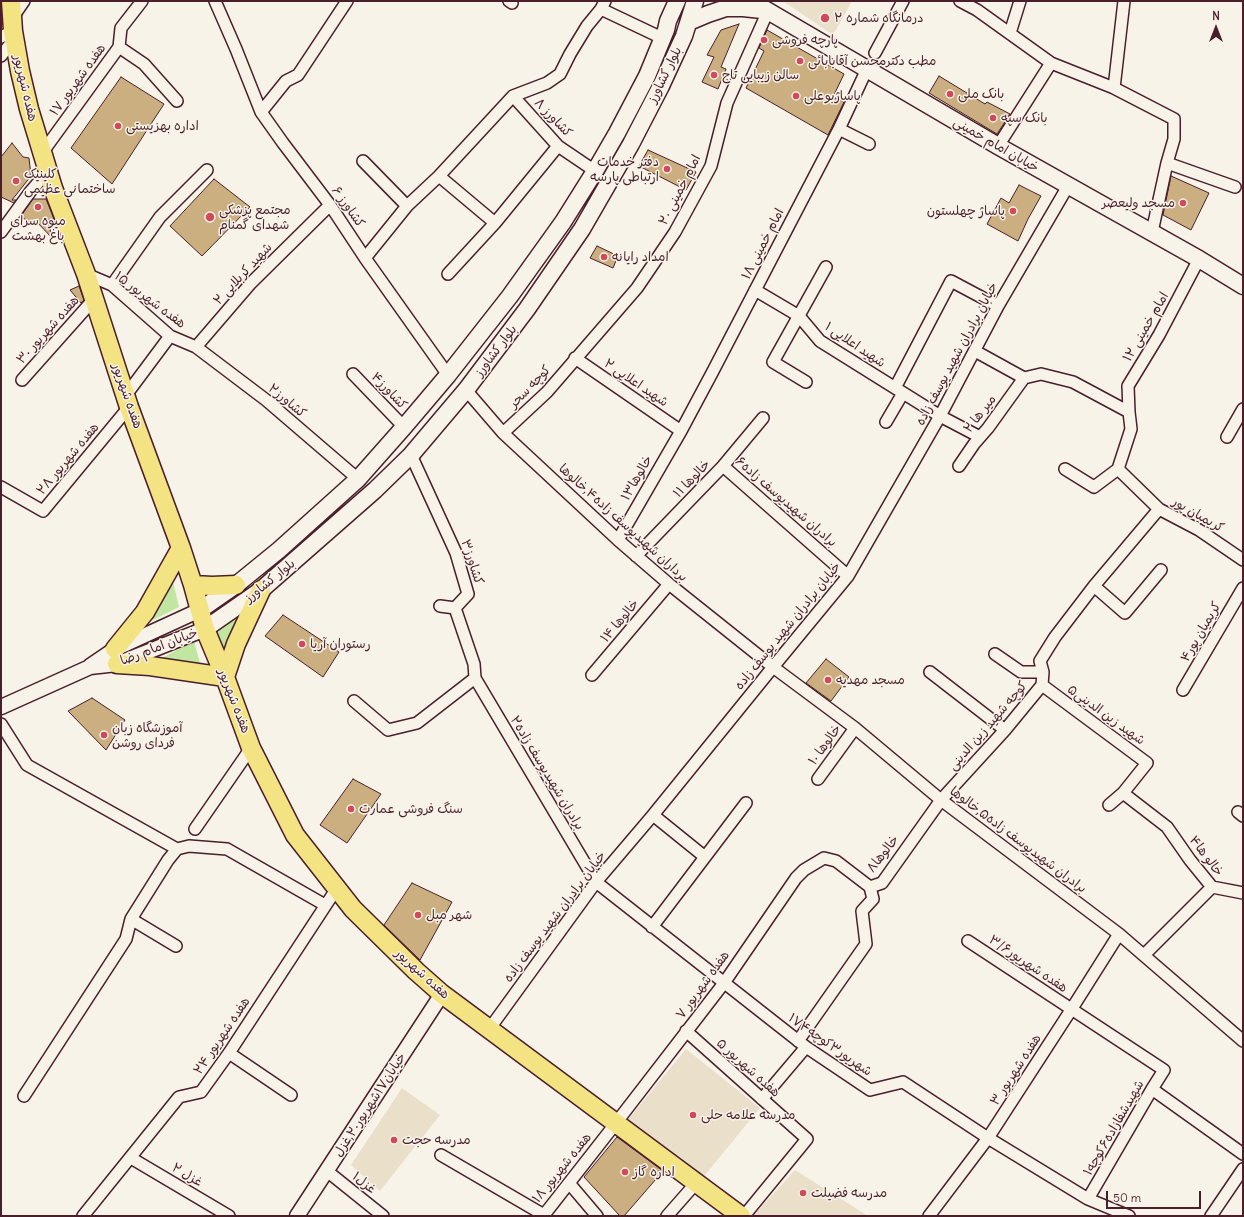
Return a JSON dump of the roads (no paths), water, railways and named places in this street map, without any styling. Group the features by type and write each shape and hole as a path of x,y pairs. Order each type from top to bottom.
{"main road":[{"path":"666,1 666,29 686,29 708,14 726,8 764,6"},
{"name":"بلوار کشاورز","path":"200,610 237,584 280,550 358,479 448,375 510,296 563,222 596,170 617,133 647,76 677,1"},
{"name":"بلوار کشاورز","path":"205,629 256,594 375,490 411,455 466,390 527,309 582,229 631,144 661,86 686,29 695,1"},
{"name":"خیابان امام خمینی","path":"751,1 764,6 867,70 1068,186 1152,232 1243,286"},
{"name":"هفده شهریور","path":"10,25 29,109 42,153 86,274 128,401 181,548 205,629 225,677 251,748 295,835 353,909 416,971 442,994 490,1028 616,1124 742,1216"},
{"path":"181,548 145,612 116,657 150,666 225,677 236,644 256,594 237,584 212,586 193,585"}],"street":[{"path":"1,56 10,25 24,1"},
{"name":"هفده شهریور ۱۷","path":"42,153 120,47 121,28 142,1"},
{"name":"کشاورز ۶","path":"215,1 261,112 330,205 365,258 448,375"},
{"path":"261,112 286,81 298,74 348,1"},
{"path":"875,53 903,1"},
{"path":"960,1 977,10 1051,63 1114,88 1174,119 1174,139 1167,163 1152,232"},
{"path":"1010,33 1020,1"},
{"path":"1114,88 1124,1"},
{"path":"365,258 407,206 439,176 514,96 547,83 560,74 587,26 603,5 666,29"},
{"name":"امام خمینی ۲۰","path":"575,358 637,288 675,232 711,166 727,103 764,6"},
{"path":"120,47 144,64 177,100"},
{"path":"998,146 1051,63"},
{"name":"امام خمینی ۱۸","path":"681,431 839,129 867,70"},
{"name":"کشاورز ۸","path":"514,96 558,146 596,170"},
{"path":"839,129 869,144"},
{"path":"448,274 494,223 558,146"},
{"path":"363,161 407,206"},
{"path":"1167,163 1235,188"},
{"path":"112,285 160,218 207,170"},
{"path":"1,232 30,192 48,171"},
{"path":"439,176 494,223"},
{"name":"خیابان برادران شهید یوسف زاده","path":"490,1028 596,882 653,815 848,576 940,416 998,306 1068,186"},
{"name":"شهید کربلایی ۲","path":"196,347 251,283 330,205"},
{"name":"امام خمینی ۱۲","path":"1118,469 1131,429 1128,386 1159,336 1199,259"},
{"path":"806,382 773,362 826,267"},
{"name":"هفده شهریور ۱۵","path":"86,274 112,285 170,336 196,347"},
{"path":"886,422 899,390 951,281 998,306"},
{"name":"شهید اعلایی ۱","path":"755,290 798,316 820,341 940,416 980,437"},
{"name":"هفده شهریور ۳۰","path":"22,380 94,298"},
{"path":"128,401 170,336"},
{"name":"کشاورز۲","path":"196,347 266,400 358,479"},
{"path":"975,351 1024,378 1040,374 1073,382 1129,412"},
{"name":"شهید اعلایی ۲","path":"575,358 681,431"},
{"name":"کوچه سحر","path":"503,433 547,392 575,358"},
{"name":"کشاورز۴","path":"353,374 404,427"},
{"name":"میر ها ۲","path":"958,466 988,428 1024,378"},
{"name":"برداران شهیدیوسف زاده۴,خالوها","path":"466,390 503,433 618,540 669,584 773,667"},
{"name":"هفده شهریور ۲۸","path":"1,487 43,511 128,401"},
{"path":"1227,437 1243,409"},
{"name":"خالوها ۱۱","path":"636,556 723,466 763,418"},
{"name":"خالوها۱۳","path":"618,540 681,431"},
{"name":"کشاورز۳","path":"411,455 456,553 468,594 455,608"},
{"name":"برادران شهیدیوسف زاده۶","path":"723,466 848,576"},
{"path":"1065,469 1094,488 1118,469"},
{"name":"کریمیان پور","path":"1118,469 1159,509 1199,530 1243,560"},
{"path":"1159,509 1094,586 1126,614 1161,570"},
{"name":"خالوها ۱۴","path":"592,675 669,584"},
{"name":"کوچه شهید زین الدینی","path":"941,800 1005,730 1042,685 1043,672 1040,661 1055,637 1094,586"},
{"name":"کریمیان پور۴","path":"1183,690 1243,588"},
{"path":"354,701 388,730 417,723 475,678 474,664 455,608 440,606"},
{"path":"116,657 200,610"},
{"name":"خیابان امام رضا","path":"1,707 116,657 205,629"},
{"path":"995,654 1021,672 1043,672"},
{"name":"برادران شهیدیوسف زاده۵,خالوها","path":"773,667 855,728 941,800 1119,934 1243,1041"},
{"path":"930,672 1005,730"},
{"name":"برادران شهیدیوسف زاده۲","path":"475,678 596,882"},
{"name":"شهید زین الدینی۵","path":"1042,685 1147,762 1123,793 1109,805"},
{"path":"1,724 27,765 177,850"},
{"name":"خالوها ۱۰","path":"818,779 855,728"},
{"path":"195,829 251,748"},
{"name":"خالو ها۴","path":"1123,793 1167,827 1190,860 1212,887 1144,955"},
{"name":"خالوها۸","path":"814,864 824,858 836,861 870,887 882,883 941,800"},
{"path":"652,927 746,803"},
{"path":"653,815 705,857"},
{"path":"24,1096 126,939 131,919 168,860 177,850 188,846 227,850 325,905"},
{"name":"هفده شهریور ۷","path":"616,1124 724,983 796,878 804,870 814,864"},
{"name":"۱۷شهریور۳کوچه۴","path":"596,882 802,1044 870,1090 903,1082 988,1138 1088,1199 1129,1216"},
{"path":"762,1099 802,1044 866,944 862,911 873,899 870,887"},
{"path":"1212,887 1243,893"},
{"name":"هفده شهریور ۲۴","path":"83,1216 179,1097 202,1092 337,888"},
{"path":"131,919 176,946"},
{"name":"هفده شهریور ۳","path":"929,1216 988,1138 1119,934"},
{"name":"هفده شهریور۳/۶","path":"968,941 1164,1070"},
{"name":"خیابان۱۷شهریور۲۰,غزل","path":"297,1216 442,994"},
{"name":"هفده شهریور ۵","path":"686,1031 806,1139 742,1216"},
{"path":"229,1053 291,1095"},
{"name":"شهیدشفازاده۶کوچه۱","path":"1088,1199 1164,1070"},
{"path":"1152,1089 1243,1154"},
{"name":"هفده شهریور ۱۸","path":"441,1155 544,1215 616,1124"},
{"name":"غزل ۲","path":"131,1158 229,1216"},
{"path":"1211,1216 1243,1169"},
{"name":"غزل۱","path":"327,1171 383,1216"},
{"path":"568,1183 597,1216"},
{"path":"667,1216 696,1183"}],"place":[{"name":"درمانگاه شماره ۲","path":"825,18"},
{"name":"پارچه فروشی","path":"764,40"},
{"name":"مطب دکترمحسن آقابابائی","path":"800,61"},
{"name":"سالن زیبایی تاج","path":"714,75"},
{"name":"بانک ملی","path":"950,94"},
{"name":"پاساژبوعلی","path":"796,96"},
{"name":"بانک سپه","path":"993,118"},
{"name":"اداره بهزیستی","path":"118,126"},
{"name":"دفتر خدمات ارتباطی پارسه","path":"667,169"},
{"name":"کلینیک ساختمانی عظیمی","path":"16,181"},
{"name":"مسجد ولیعصر","path":"1183,203"},
{"name":"میوه سرای باغ بهشت","path":"38,207"},
{"name":"پاساژ چهلستون","path":"1013,211"},
{"name":"مجتمع پزشکی شهدای گمنام","path":"210,217"},
{"name":"امداد رایانه","path":"604,257"},
{"name":"رستوران آریا","path":"302,644"},
{"name":"مسجد مهدیه","path":"828,680"},
{"name":"آموزشگاه زبان فردای روشن","path":"104,735"},
{"name":"سنگ فروشی عمارت","path":"351,809"},
{"name":"شهر مبل","path":"418,915"},
{"name":"مدرسه علامه حلی","path":"693,1115"},
{"name":"مدرسه حجت","path":"394,1140"},
{"name":"اداره گاز","path":"625,1172"},
{"name":"مدرسه فضیلت","path":"803,1193"}]}
